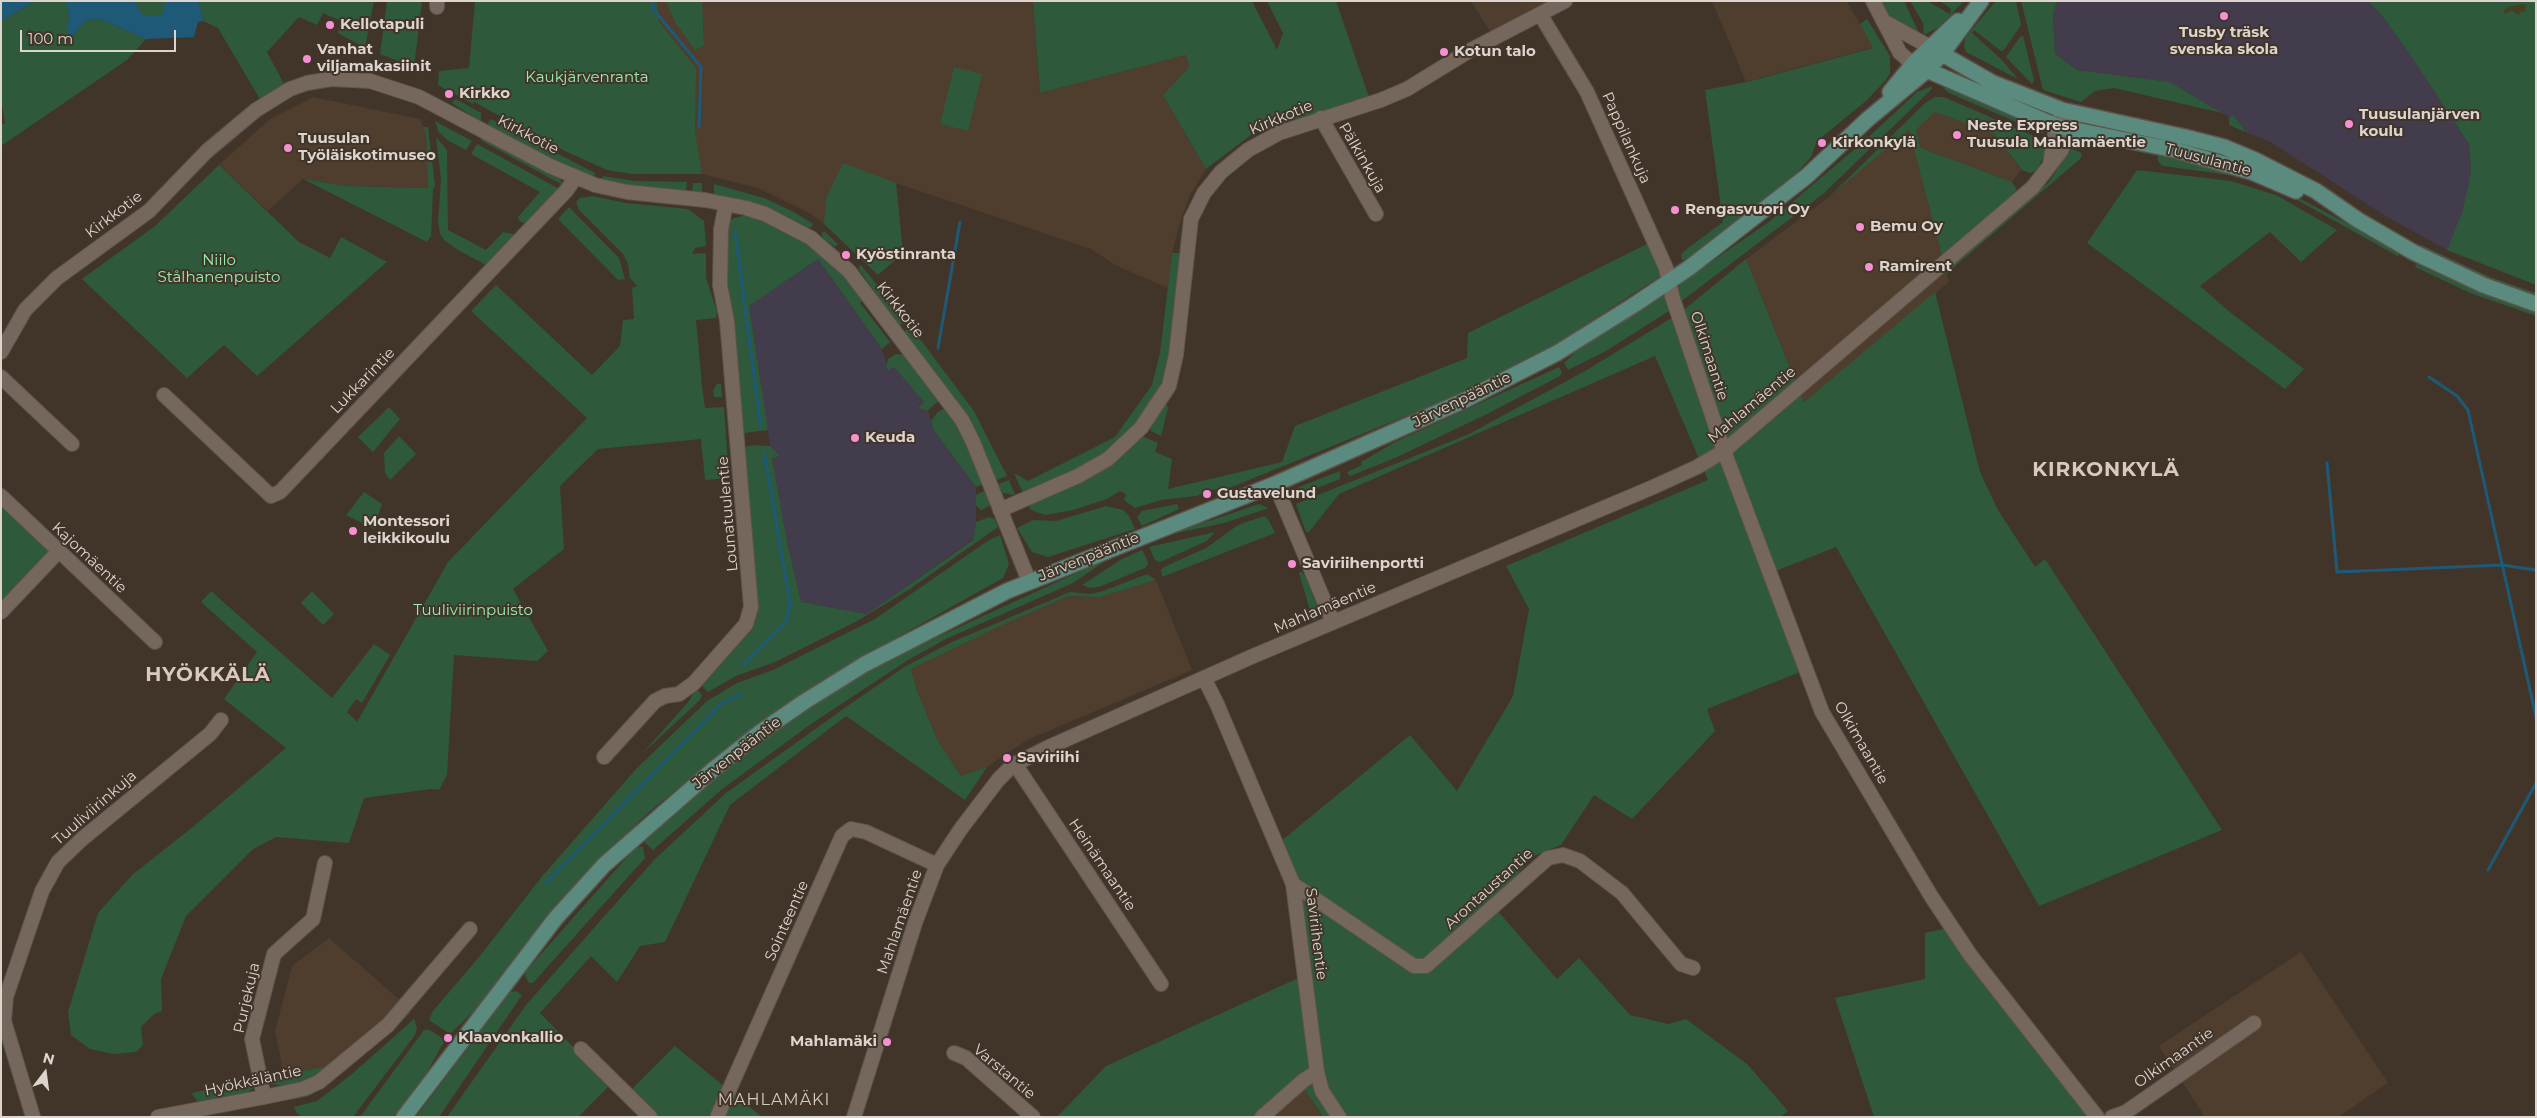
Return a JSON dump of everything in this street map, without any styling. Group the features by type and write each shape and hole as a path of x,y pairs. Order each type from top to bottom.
{"main road":[{"name":"Järvenpääntie","path":"404,1117 555,919 604,865 715,768 804,702 899,644 1029,581 1275,484 1464,402 1557,353 1670,280 1807,176 1936,51 1980,1"},
{"name":"Tuusulantie","path":"1936,51 1993,83 2069,112 2224,148 2255,160 2316,191 2358,220 2413,252 2483,285 2536,304"},
{"name":"Tuusulantie","path":"1920,67 2064,128 2175,150 2247,170 2358,220"}],"street":[{"name":"Kirkkotie","path":"1000,510 1078,476 1108,459 1142,428 1169,386 1180,322 1191,219 1204,193 1221,172 1248,150 1279,133 1381,100 1407,89 1469,51 1564,1"},
{"path":"1873,1 1882,22 1900,53 1920,67"},
{"name":"Pappilankuja","path":"1540,14 1587,92 1670,280"},
{"path":"1882,22 1936,51"},
{"name":"Kirkkotie","path":"1,352 25,310 57,278 148,211 207,151 256,110 290,89 307,83 330,79 355,80 389,86 420,97 576,177 627,192 726,204 765,214 811,238 849,271 962,420 1029,581"},
{"name":"Mahlamäentie","path":"854,1117 915,923 936,865 998,780 1015,764 1333,622 1651,488 1697,467 1724,451 2033,187 2049,169 2069,112"},
{"name":"Pälkinkuja","path":"1321,118 1376,214"},
{"name":"Lukkarintie","path":"164,395 271,496 280,492 566,191 576,177"},
{"name":"Lounatuulentie","path":"604,757 655,701 665,696 679,694 694,683 746,624 751,607 728,330 725,302 720,284 720,230 726,204"},
{"name":"Olkimaantie","path":"1670,280 1676,310 1724,451 1822,712 1932,896 1971,956 2097,1117"},
{"path":"1,377 72,444"},
{"path":"1275,484 1333,622"},
{"name":"Kajomäentie","path":"1,496 155,642"},
{"path":"1,612 58,552"},
{"name":"Saviriihentie","path":"1204,678 1217,704 1293,884 1316,1072 1322,1091 1339,1117"},
{"name":"Tuuliviirinkuja","path":"33,1117 4,1021 6,997 42,891 58,862 82,839 210,734 221,720"},
{"name":"Heinämaantie","path":"1015,764 1161,984"},
{"name":"Sointeentie","path":"718,1114 842,836 851,829 866,832 936,865"},
{"name":"Arontaustantie","path":"1293,884 1414,966 1426,966 1548,858 1562,855 1580,861 1622,892 1681,964 1693,968"},
{"name":"Purjekuja","path":"264,1097 252,1039 274,954 313,919 325,864"},
{"name":"Hyökkäläntie","path":"158,1117 303,1089 325,1077 388,1025 470,929"},
{"name":"Olkimaantie","path":"2112,1117 2126,1112 2254,1023"},
{"path":"581,1049 650,1117"},
{"name":"Varstantie","path":"954,1053 966,1058 1032,1117"},
{"path":"1262,1117 1304,1080 1316,1072"}],"shaded area":[{"path":"657,1 1033,1 1040,93 1186,55 1189,67 1163,95 1206,169 1190,195 1179,226 1172,253 1168,288 1115,265 1091,249 896,183 903,253 878,275 834,231 808,212 758,188 702,174 686,173 662,69"},
{"path":"1471,1 1575,1 1494,38"},
{"path":"1712,1 1846,1 1874,47 1746,82"},
{"name":"Tuusulanjärven koulu","path":"2057,1 2368,1 2380,13 2409,53 2469,144 2471,170 2468,186 2463,209 2447,250 2384,215 2269,141 2245,132 2233,115 2229,117 2170,82 2077,70 2055,54 2053,16"},
{"path":"313,97 420,119 426,134 429,188 346,186 303,179 268,211 219,165 269,120"},
{"path":"1935,112 1995,134 2021,170 2012,182 1921,148 1916,130"},
{"path":"1909,129 1949,282 1804,402 1746,259 1829,197"},
{"name":"Keuda","path":"818,259 882,349 888,371 894,366 924,402 918,406 923,410 928,410 933,429 976,487 976,524 973,539 867,614 801,602 787,542 772,458 749,306"},
{"path":"1156,580 1192,670 1027,740 987,767 961,776 938,741 917,691 911,669 979,634 1069,596 1100,597"},
{"path":"329,938 402,1002 388,1017 325,1069 322,1067 284,1075 275,1031 292,966"},
{"path":"2301,952 2388,1083 2338,1117 2205,1117 2159,1046"},
{"path":"1304,1087 1322,1117 1270,1117"}],"green space":[{"path":"35,1 62,1 67,4 69,17 67,42 87,19 102,20 146,39 127,60 1,146 1,125 5,123 1,100 1,21"},
{"path":"134,1 167,1 167,3 161,15 143,15"},
{"path":"199,1 374,1 365,48 338,33 341,21 323,13 317,25 299,17 267,52 284,84 261,101 218,28 203,21"},
{"path":"387,1 422,1 414,67 380,54"},
{"name":"Kaukjärvenranta","path":"475,1 657,1 659,22 696,68 695,131 702,174 632,174 607,170 565,151 474,102 473,104 438,85 439,71 469,68"},
{"path":"666,1 702,1 704,46 695,50 675,22"},
{"path":"1033,1 1252,1 1277,50 1283,33 1267,1 1336,1 1371,103 1321,118 1256,131 1206,169 1163,95 1189,67 1186,55 1040,93"},
{"path":"1879,1 1904,1 1918,31 1916,34 1893,20"},
{"path":"1910,1 1927,1 1950,14 1951,9 1940,1 1964,1 1939,27 1924,35 1923,23"},
{"path":"1996,1 2016,1 2021,25 2004,50 2001,51 1974,30 1972,33 2001,59 2018,79 1966,52 1964,46 1965,38"},
{"path":"2021,1 2057,1 2053,16 2055,54 2077,70 2170,82 2222,113 2114,88 2095,91 2081,102 2043,90"},
{"path":"2368,1 2536,1 2536,285 2447,250 2463,209 2468,186 2471,170 2469,144 2409,53 2380,13"},
{"path":"1867,19 1890,56 1890,73 1886,80 1866,101 1817,141 1811,157 1795,175 1730,229 1687,259 1682,260 1681,255 1684,251 1723,222 1705,90 1747,82 1873,48 1860,24"},
{"path":"2023,36 2034,80 2032,84 2006,57 2020,37"},
{"path":"954,67 982,74 968,131 940,124"},
{"path":"1932,86 1932,89 1823,194 1679,303 1675,291 1681,283 1770,221 1863,142 1917,92"},
{"path":"1945,87 2040,127 2044,134 1949,93 1944,89"},
{"path":"1935,97 1944,97 2045,141 2047,149 2037,170 2030,173 2022,170 1994,134 1935,112 1916,130 1921,148 2012,182 2017,190 2011,198 1942,256 1909,130 1829,197 1925,103"},
{"path":"456,99 481,113 481,122 452,103"},
{"path":"2233,115 2245,132 2229,125 2229,117"},
{"path":"491,119 595,173 594,179 552,160 487,125"},
{"path":"435,121 472,141 466,150 447,140 438,131"},
{"path":"423,127 428,127 435,185 433,189 431,236 427,242 303,179 346,186 428,188 426,134"},
{"path":"482,135 559,177 563,185 482,141 480,138"},
{"path":"436,137 447,150 448,230 486,250 503,232 513,234 514,239 486,265 458,250 445,241 440,234 438,222 441,179"},
{"path":"477,144 561,190 532,220 524,223 519,221 518,217 540,192 471,154"},
{"path":"2071,149 2080,152 2082,155 2080,159 1946,274 1945,272 2048,183"},
{"path":"2158,153 2239,172 2293,195 2356,228 2398,253 2399,257 2292,197 2237,176 2163,166 2158,161"},
{"path":"843,163 896,183 903,253 878,275 824,224 826,198"},
{"name":"Niilo Stålhanenpuisto","path":"219,165 299,242 330,258 341,237 387,262 257,376 224,345 187,378 82,279 155,226"},
{"path":"2137,170 2231,181 2276,195 2337,230 2301,262 2270,232 2200,286 2226,309 2304,369 2285,389 2087,243"},
{"path":"603,176 635,181 687,182 686,192 646,190 600,180"},
{"path":"693,183 702,183 702,193 692,192"},
{"path":"714,184 764,198 792,211 812,223 813,226 808,228 782,214 754,204 714,194"},
{"name":"Tuuliviirinpuisto","path":"592,196 626,203 688,209 704,221 706,246 695,248 692,254 706,253 706,278 717,311 716,318 696,320 702,386 705,408 724,407 729,478 705,480 701,439 598,449 560,486 564,549 513,589 548,651 537,661 454,655 447,775 439,790 431,789 364,798 349,843 276,837 253,849 186,916 161,979 162,1011 154,1014 141,1027 143,1045 136,1052 113,1054 90,1049 71,1035 68,1012 98,913 132,875 194,826 286,748 224,699 257,652 201,602 211,591 332,698 374,644 390,655 362,703 356,699 347,712 357,722 448,562 587,418 471,311 496,285 592,375 620,346 623,320 634,319 632,288 637,286 630,278 628,264 623,254 579,210 576,202 580,198"},
{"path":"569,207 619,258 625,279 618,280 558,219"},
{"path":"745,215 777,227 819,252 842,274 862,301 860,303 890,342 882,349 818,259 749,306 768,430 744,433 741,430 732,309 726,285 727,224 732,219"},
{"path":"822,232 825,232 838,244 835,247 823,238"},
{"path":"1649,243 1661,271 1659,277 1554,345 1443,401 1217,493 1215,489 1196,496 1161,500 1135,508 1124,500 1126,494 1120,491 1107,499 1073,510 1045,515 1031,510 1027,503 1142,436 1158,443 1155,452 1172,459 1168,489 1282,462 1295,426 1467,358 1468,333"},
{"path":"2421,245 2490,277 2536,293 2536,297 2488,280 2433,254 2420,247"},
{"path":"1172,253 1180,253 1167,368 1158,391 1142,416 1121,440 1092,462 1023,493 1014,473 1028,481 1115,437 1152,385 1160,353"},
{"path":"1746,259 1804,402 1935,292 1980,472 1998,510 2035,567 2045,559 2222,830 2039,906 1836,547 1768,574 1800,672 1707,709 1715,731 1632,819 1594,795 1561,845 1531,857 1513,880 1489,901 1557,979 1579,958 1630,1015 1668,1024 1686,1019 1747,1064 1788,1111 1780,1117 1323,1117 1304,1088 1270,1117 1057,1117 1106,1066 1307,974 1280,842 1410,735 1457,791 1513,696 1529,609 1506,566 1708,480 1655,356 1339,494 1309,532 1306,532 1296,504 1469,434 1585,371 1680,313"},
{"path":"2416,264 2472,289 2536,312 2536,316 2470,293 2415,267"},
{"path":"861,265 906,321 899,326 858,268"},
{"path":"1664,292 1672,308 1669,311 1606,351 1568,370 1564,363 1581,347"},
{"path":"911,327 974,411 1007,476 994,481 964,411 903,332"},
{"path":"896,354 907,355 939,395 939,401 928,410 918,407 924,402 894,367 888,371 886,366 888,359"},
{"path":"1559,367 1562,372 1560,376 1487,414 1395,458 1350,476 1348,474 1347,472 1362,465 1361,462 1395,442"},
{"path":"717,384 721,384 722,397 714,397 713,390"},
{"path":"1166,403 1168,408 1161,436 1151,431 1150,427"},
{"path":"389,407 400,419 373,452 358,437"},
{"path":"943,409 949,411 970,449 984,484 976,487 933,429 931,421"},
{"path":"399,436 416,454 390,480 385,473 384,453"},
{"path":"753,445 770,446 780,456 772,458 787,542 801,602 867,614 973,540 976,522 989,517 995,519 998,527 910,589 859,620 775,662 736,676 708,692 700,684 756,611 757,595 744,452 745,447"},
{"path":"1340,471 1340,479 1295,497 1299,487"},
{"path":"1009,480 1015,495 1003,493 996,485"},
{"path":"987,491 991,505 981,510 976,505 976,495"},
{"path":"364,492 382,504 374,529 346,515"},
{"path":"1,502 51,551 1,605"},
{"path":"1177,504 1179,509 1142,526 1137,517 1142,511"},
{"path":"1259,504 1269,508 1224,523 1177,533 1178,528 1212,520"},
{"path":"1106,506 1123,510 1129,516 1135,529 1048,557 1032,552 1017,528 1033,520 1056,521"},
{"path":"1264,516 1268,519 1275,533 1162,577 1161,570 1164,567 1206,548 1238,525"},
{"path":"1215,532 1207,541 1160,562 1155,560 1149,547"},
{"path":"1000,535 1009,564 1003,578 839,670 740,738 648,813 594,866 539,928 477,1008 450,1034 429,1020 433,1011 479,957 544,874 637,768 707,701 737,683 773,670 875,619 989,540"},
{"path":"1142,550 1148,564 1145,568 1099,587 1090,588 1082,585 1122,559"},
{"path":"1111,557 1073,583 948,638 908,660 811,724 721,790 653,850 643,841 709,782 748,751 811,706 853,680 903,653"},
{"path":"1301,571 1313,587 1318,600 1317,619 1313,621 1299,573"},
{"path":"1147,574 1156,580 1100,597 1069,596 1002,625 911,669 917,691 938,741 961,776 987,767 965,800 846,716 730,805 665,942 640,946 617,982 591,956 540,1013 610,1085 578,1117 447,1117 526,1005 654,860 726,793 906,666 952,642 1070,592 1090,594 1103,591"},
{"path":"312,591 334,614 323,625 301,603"},
{"path":"696,688 702,695 700,700 642,754 689,701"},
{"path":"643,847 645,858 533,983 529,983 525,976 526,971 635,848"},
{"path":"1947,928 2093,1117 1874,1117 1835,998 1925,979 1925,933"},
{"path":"516,991 522,995 439,1117 416,1117 510,992"},
{"path":"408,1010 410,1013 389,1034 325,1087 309,1096 290,1100 288,1097"},
{"path":"414,1019 417,1028 415,1035 353,1117 302,1117 296,1112 294,1107 317,1101 352,1074"},
{"path":"424,1030 430,1030 445,1040 408,1101 395,1117 360,1117"},
{"path":"675,1046 725,1087 712,1117 656,1117 629,1092"},
{"path":"322,1067 325,1069 307,1082 285,1086 270,1084 255,1087 244,1095 198,1102 191,1093"},
{"path":"732,1092 762,1117 723,1117"}],"sand":[{"path":"2523,4 2526,6 2525,12 2522,11 2518,15 2512,10 2504,14 2508,7"}],"water":[{"path":"1,1 35,1 1,21"},
{"path":"62,1 134,1 143,15 161,15 167,1 199,1 203,21 198,22 194,37 146,39 102,20 87,19 66,43 69,17 67,4"}],"waterway":[{"path":"652,1 654,10 701,67 699,127"},
{"path":"938,348 960,222"},
{"path":"735,232 761,428"},
{"path":"2429,377 2457,396 2468,410 2536,717"},
{"path":"743,665 786,622 790,603 764,452"},
{"path":"2327,463 2337,572 2502,565 2536,570"},
{"path":"546,883 722,703 741,694"},
{"path":"2488,870 2536,783"}],"place":[{"name":"Tusby träsk svenska skola","path":"2224,16"},
{"name":"Kellotapuli","path":"330,25"},
{"name":"Kotun talo","path":"1444,52"},
{"name":"Vanhat viljamakasiinit","path":"307,59"},
{"name":"Kirkko","path":"449,94"},
{"name":"Tuusulanjärven koulu","path":"2349,124"},
{"name":"Neste Express Tuusula Mahlamäentie","path":"1957,135"},
{"name":"Kirkonkylä","path":"1822,143"},
{"name":"Tuusulan Työläiskotimuseo","path":"288,148"},
{"name":"Rengasvuori Oy","path":"1675,210"},
{"name":"Bemu Oy","path":"1860,227"},
{"name":"Kyöstinranta","path":"846,255"},
{"name":"Ramirent","path":"1869,267"},
{"name":"Keuda","path":"855,438"},
{"name":"Gustavelund","path":"1207,494"},
{"name":"Montessori leikkikoulu","path":"353,531"},
{"name":"Saviriihenportti","path":"1292,564"},
{"name":"Saviriihi","path":"1007,758"},
{"name":"Klaavonkallio","path":"448,1038"},
{"name":"Mahlamäki","path":"887,1042"}],"district":[{"name":"KIRKONKYLÄ","path":"2106,470"},
{"name":"HYÖKKÄLÄ","path":"208,675"},
{"name":"MAHLAMÄKI","path":"774,1100"}]}
